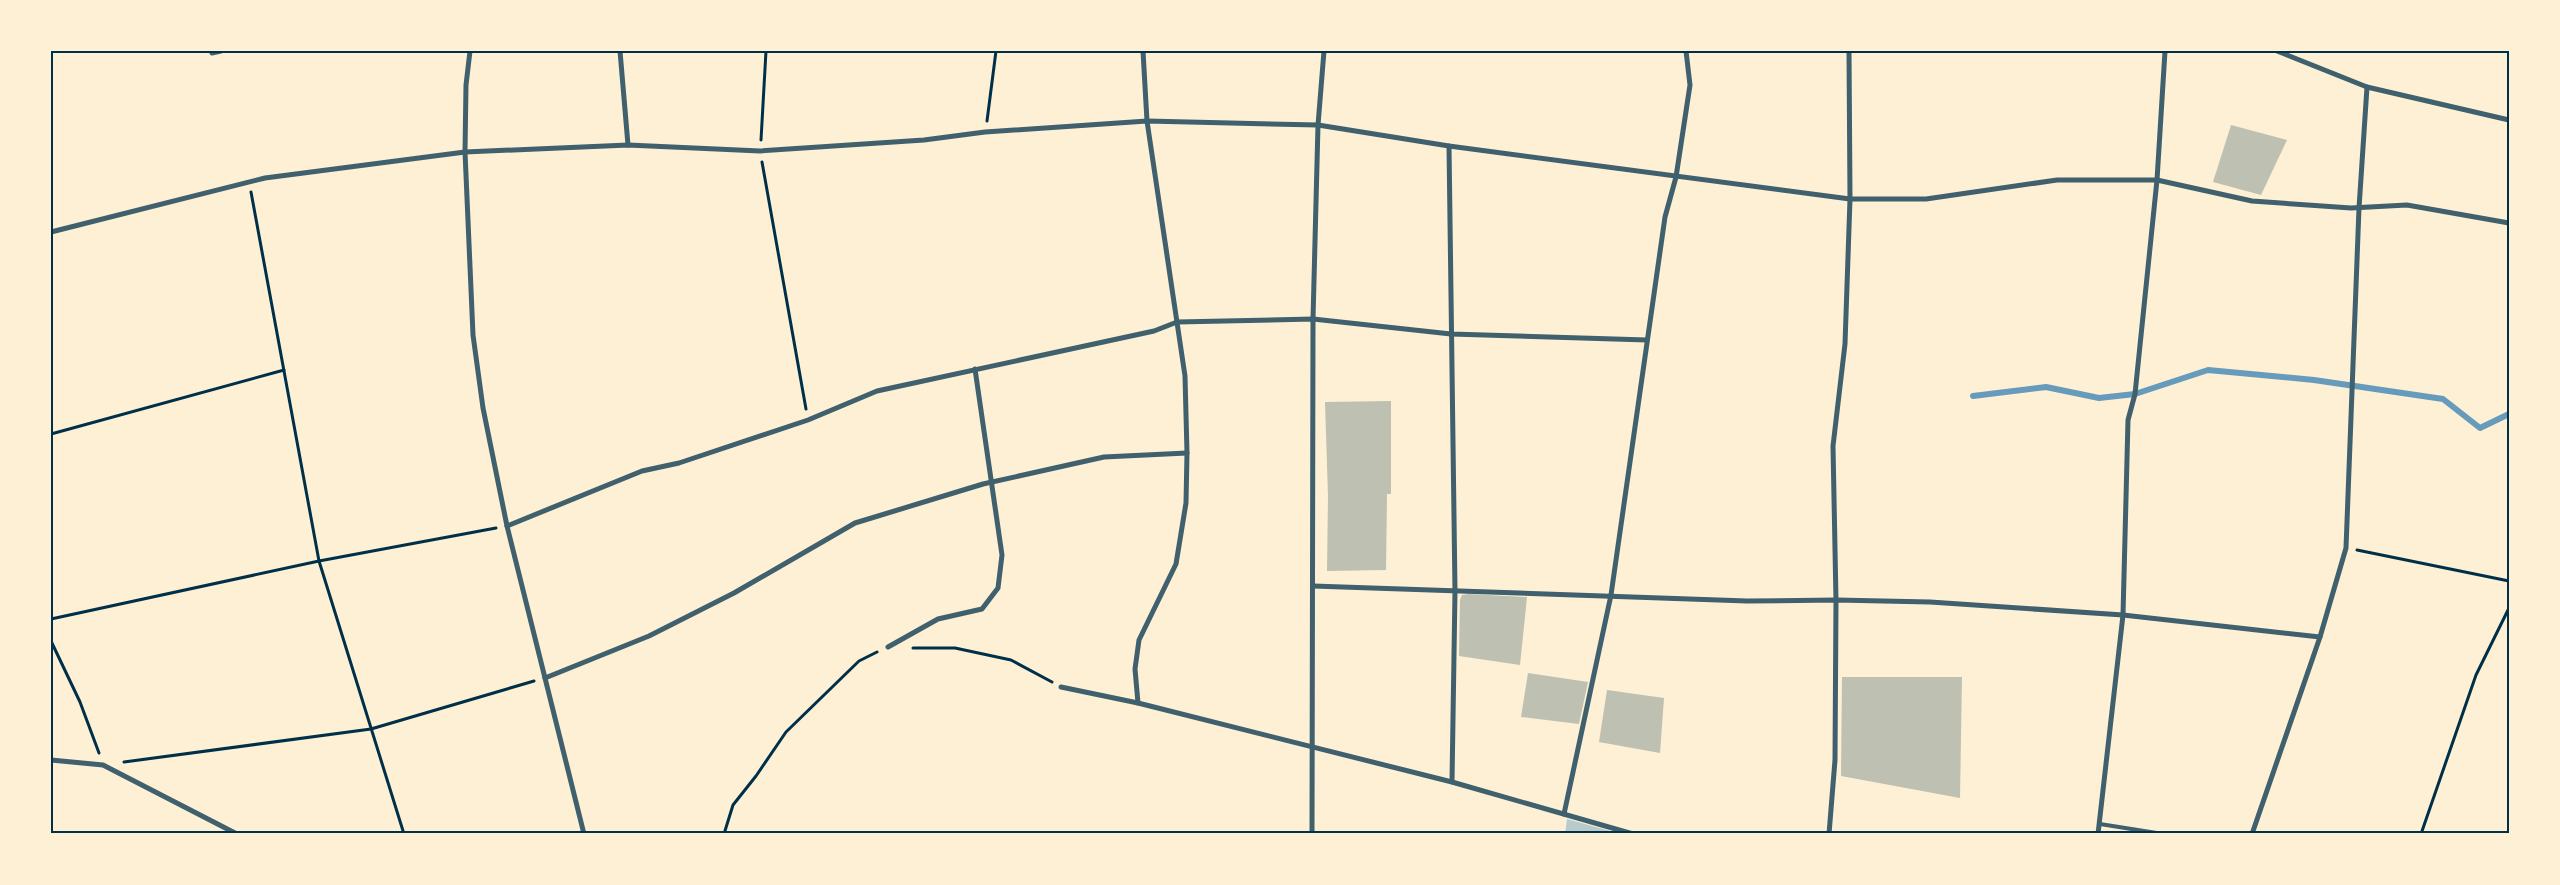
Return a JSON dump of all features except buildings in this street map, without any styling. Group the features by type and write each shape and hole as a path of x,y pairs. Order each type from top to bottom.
{"street":[{"path":"212,53 222,51"},
{"path":"470,51 466,85 466,152 473,335 483,408 507,526 584,834"},
{"path":"620,51 628,145"},
{"path":"1138,703 1134,669 1139,640 1176,564 1186,502 1187,453 1185,376 1147,121 1144,51"},
{"path":"1312,834 1313,319 1318,125 1324,51"},
{"path":"1564,814 1612,595 1665,217 1676,177 1690,85 1686,51"},
{"path":"1829,834 1835,760 1836,600 1833,446 1845,344 1850,199 1850,51"},
{"path":"2098,834 2123,615 2128,420 2135,394 2156,180 2165,51"},
{"path":"2277,51 2367,87 2509,120"},
{"path":"2252,834 2320,637 2346,548 2367,87"},
{"path":"51,232 265,178 466,152 628,145 760,151 924,140 985,132 1147,121 1318,125 1449,146 1850,199 1926,199 2057,180 2156,180 2252,202 2360,208 2406,205 2509,223"},
{"path":"1449,146 1456,591 1452,782"},
{"path":"507,526 642,471 679,462 808,420 877,391 1154,330 1177,322 1313,319 1451,334 1647,340"},
{"path":"888,647 938,620 982,609 998,588 1002,555 975,370"},
{"path":"545,678 649,636 734,593 854,523 992,482 1104,457 1187,453"},
{"path":"1313,586 1747,601 1930,602 2123,615 2320,637"},
{"path":"1061,687 1138,703 1452,782 1633,834"},
{"path":"51,760 103,765 237,834"}],"lane":[{"path":"2100,824 2163,834"}],"path":[{"path":"766,51 760,151 808,420"},
{"path":"985,132 996,51"},
{"path":"249,182 319,561 404,834"},
{"path":"51,434 284,370"},
{"path":"51,619 319,561 507,526"},
{"path":"2346,548 2509,581"},
{"path":"2421,834 2476,675 2509,608"},
{"path":"51,641 80,702 103,765 371,729 545,678"},
{"path":"724,834 733,805 756,776 786,732 859,662 888,647 955,648 1011,660 1061,687"}],"shaded area":[{"path":"1567,819 1621,834 1565,834"}],"waterway":[{"path":"1973,396 2046,387 2099,398 2135,394 2208,370 2314,380 2443,399 2480,428 2509,414"}]}
